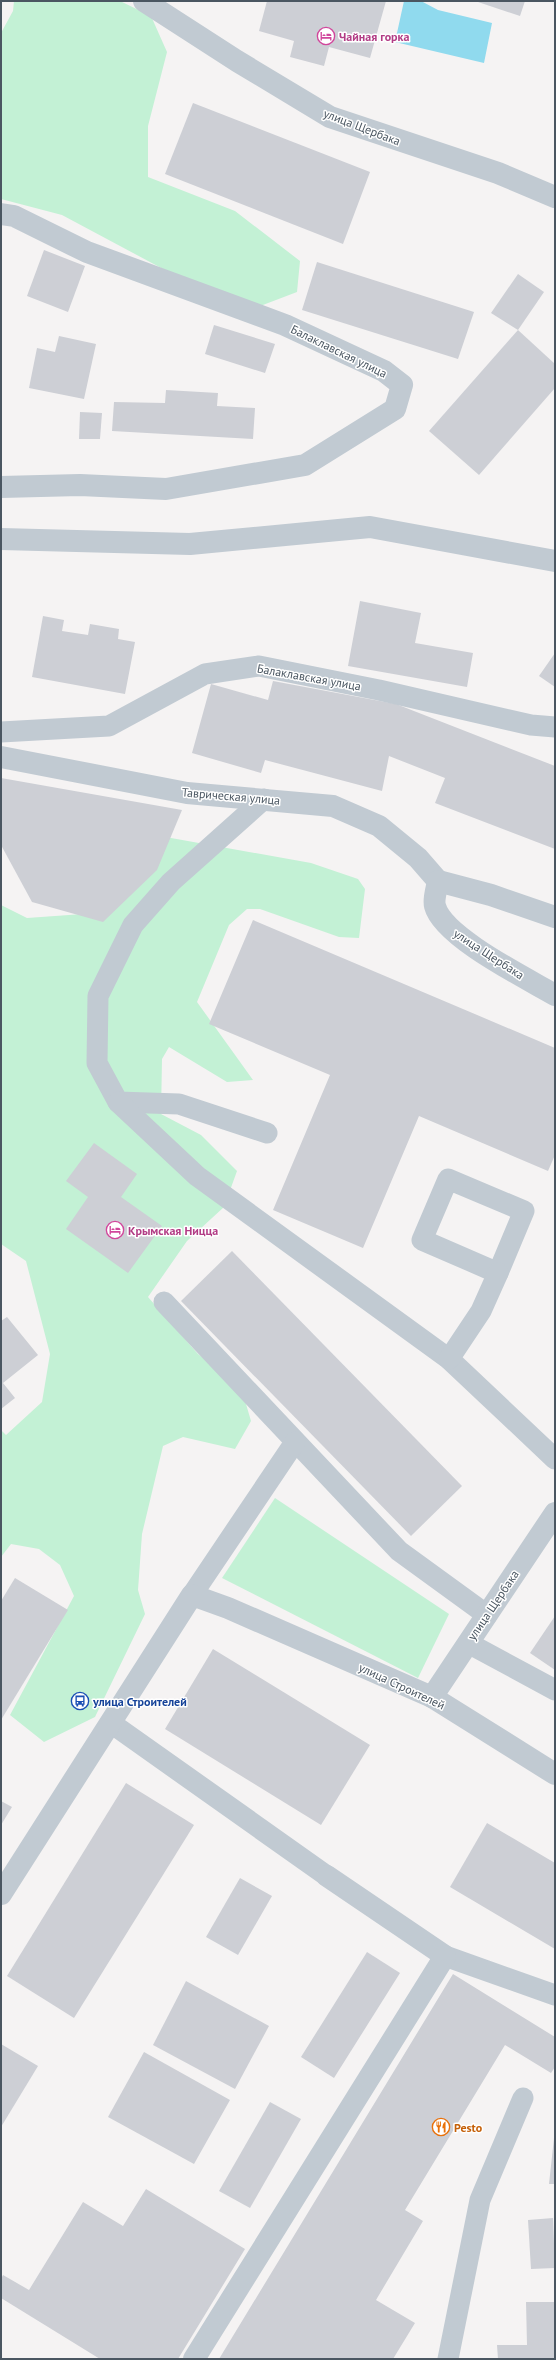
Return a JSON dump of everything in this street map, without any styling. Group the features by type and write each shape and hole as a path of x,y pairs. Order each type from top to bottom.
{"street":[{"name":"улица Щербака","path":"144,1 237,61 330,117 498,173 555,197"},
{"name":"Балаклавская улица","path":"1,214 14,216 87,252 286,325 384,371 402,385 395,409 305,465 166,489 80,485 1,487"},
{"path":"1,539 190,544 370,527 555,561"},
{"name":"Таврическая улица","path":"1,757 187,793 333,806 379,826 418,858 438,881"},
{"name":"улица Щербака","path":"438,881 435,905 448,927 479,950 555,995"},
{"path":"438,881 491,895 555,917"},
{"name":"улица Щербака","path":"432,1697 555,1513"},
{"path":"1,1894 192,1595"},
{"name":"улица Строителей","path":"192,1595 228,1608 432,1697 555,1774"},
{"path":"194,2359 445,1956 327,1876"}],"lane":[{"name":"Балаклавская улица","path":"1,732 109,726 205,674 259,666 379,690 531,725 555,727"},
{"path":"264,799 171,882 133,925 98,996 97,1063 118,1102 197,1176 449,1359 555,1459"},
{"path":"118,1102 180,1104 267,1133"},
{"path":"449,1359 480,1311 498,1272 524,1211 448,1179 422,1240 498,1272"},
{"path":"164,1302 399,1551 487,1615"},
{"path":"192,1595 295,1442"},
{"path":"468,1643 555,1690"},
{"path":"111,1723 327,1876"},
{"path":"445,1956 555,1995"},
{"path":"448,2359 480,2200 523,2098"}],"green space":[{"path":"14,1 120,1 151,16 167,52 148,126 148,177 235,211 300,261 297,292 255,308 193,285 62,215 1,199 1,33 13,11"},
{"path":"160,836 311,863 358,879 365,889 359,938 339,937 260,909 247,909 229,925 197,1002 253,1080 227,1082 169,1047 162,1059 161,1114 201,1135 237,1171 224,1207 187,1241 148,1297 198,1354 241,1387 251,1421 235,1449 183,1437 163,1446 142,1534 138,1590 145,1614 95,1717 44,1742 10,1715 74,1596 60,1565 39,1549 11,1544 1,1557 1,1430 6,1435 42,1402 50,1354 26,1261 1,1244 1,905 27,918 83,914"},
{"path":"275,1498 449,1614 418,1678 222,1578"}],"water":[{"path":"404,1 421,1 438,10 492,23 484,63 395,42"}],"building":[{"name":"Чайная горка","path":"267,1 386,1 370,58 329,47 324,66 290,57 294,41 259,31"},
{"path":"475,1 525,1 520,16"},
{"path":"193,103 370,172 343,244 165,174"},
{"path":"44,250 85,266 68,312 27,296"},
{"path":"317,262 474,312 458,359 302,310"},
{"path":"518,274 544,292 518,330 491,313"},
{"path":"214,325 275,344 265,373 205,354"},
{"path":"518,330 555,364 555,388 479,475 429,431"},
{"path":"59,336 96,344 84,399 29,388 37,348 55,352"},
{"path":"166,390 218,393 217,406 255,408 253,439 112,431 114,402 165,403"},
{"path":"80,412 102,413 100,439 79,439"},
{"path":"360,601 421,613 415,643 473,653 467,687 348,666"},
{"path":"43,616 64,620 62,631 88,635 90,624 119,629 118,639 135,642 125,694 32,677"},
{"path":"555,653 555,687 539,676"},
{"path":"273,681 396,704 555,766 555,849 435,803 445,778 389,756 382,791 265,760 261,773 192,753 211,684 268,700"},
{"path":"1,778 182,810 157,870 103,922 32,902 1,845"},
{"path":"253,920 555,1048 555,1155 548,1171 419,1116 363,1248 273,1210 330,1075 209,1024"},
{"path":"94,1143 137,1174 121,1197 162,1226 128,1273 66,1229 88,1197 66,1181"},
{"path":"232,1251 462,1486 411,1536 181,1301"},
{"path":"7,1317 38,1355 3,1383 15,1398 1,1409 1,1321"},
{"path":"15,1578 68,1610 1,1720 1,1601"},
{"path":"555,1616 555,1670 530,1653"},
{"path":"213,1649 370,1745 321,1825 165,1729"},
{"path":"126,1783 194,1825 74,2018 7,1976"},
{"path":"1,1801 12,1807 1,1825"},
{"path":"487,1823 555,1863 555,1949 450,1887"},
{"path":"240,1878 272,1896 238,1955 206,1937"},
{"path":"367,1952 400,1973 334,2078 301,2057"},
{"path":"453,1974 555,2037 555,2067 551,2073 505,2045 405,2210 423,2221 376,2300 415,2323 393,2359 219,2359"},
{"path":"186,1981 269,2026 235,2089 153,2045"},
{"path":"1,2044 38,2066 1,2127"},
{"path":"144,2052 230,2100 194,2164 108,2117"},
{"path":"270,2102 301,2119 250,2208 219,2191"},
{"path":"554,2138 555,2184 549,2184"},
{"path":"146,2189 245,2249 178,2359 100,2359 1,2298 1,2279 3,2275 29,2290 83,2202 123,2226"},
{"path":"553,2218 555,2268 531,2269 528,2220"},
{"path":"526,2302 555,2302 555,2359 498,2359 497,2345 527,2345"}],"place":[{"name":"Чайная горка","path":"326,36"},
{"name":"Крымская Ницца","path":"115,1230"},
{"name":"улица Строителей","path":"80,1701"},
{"name":"Pesto","path":"441,2127"}]}
